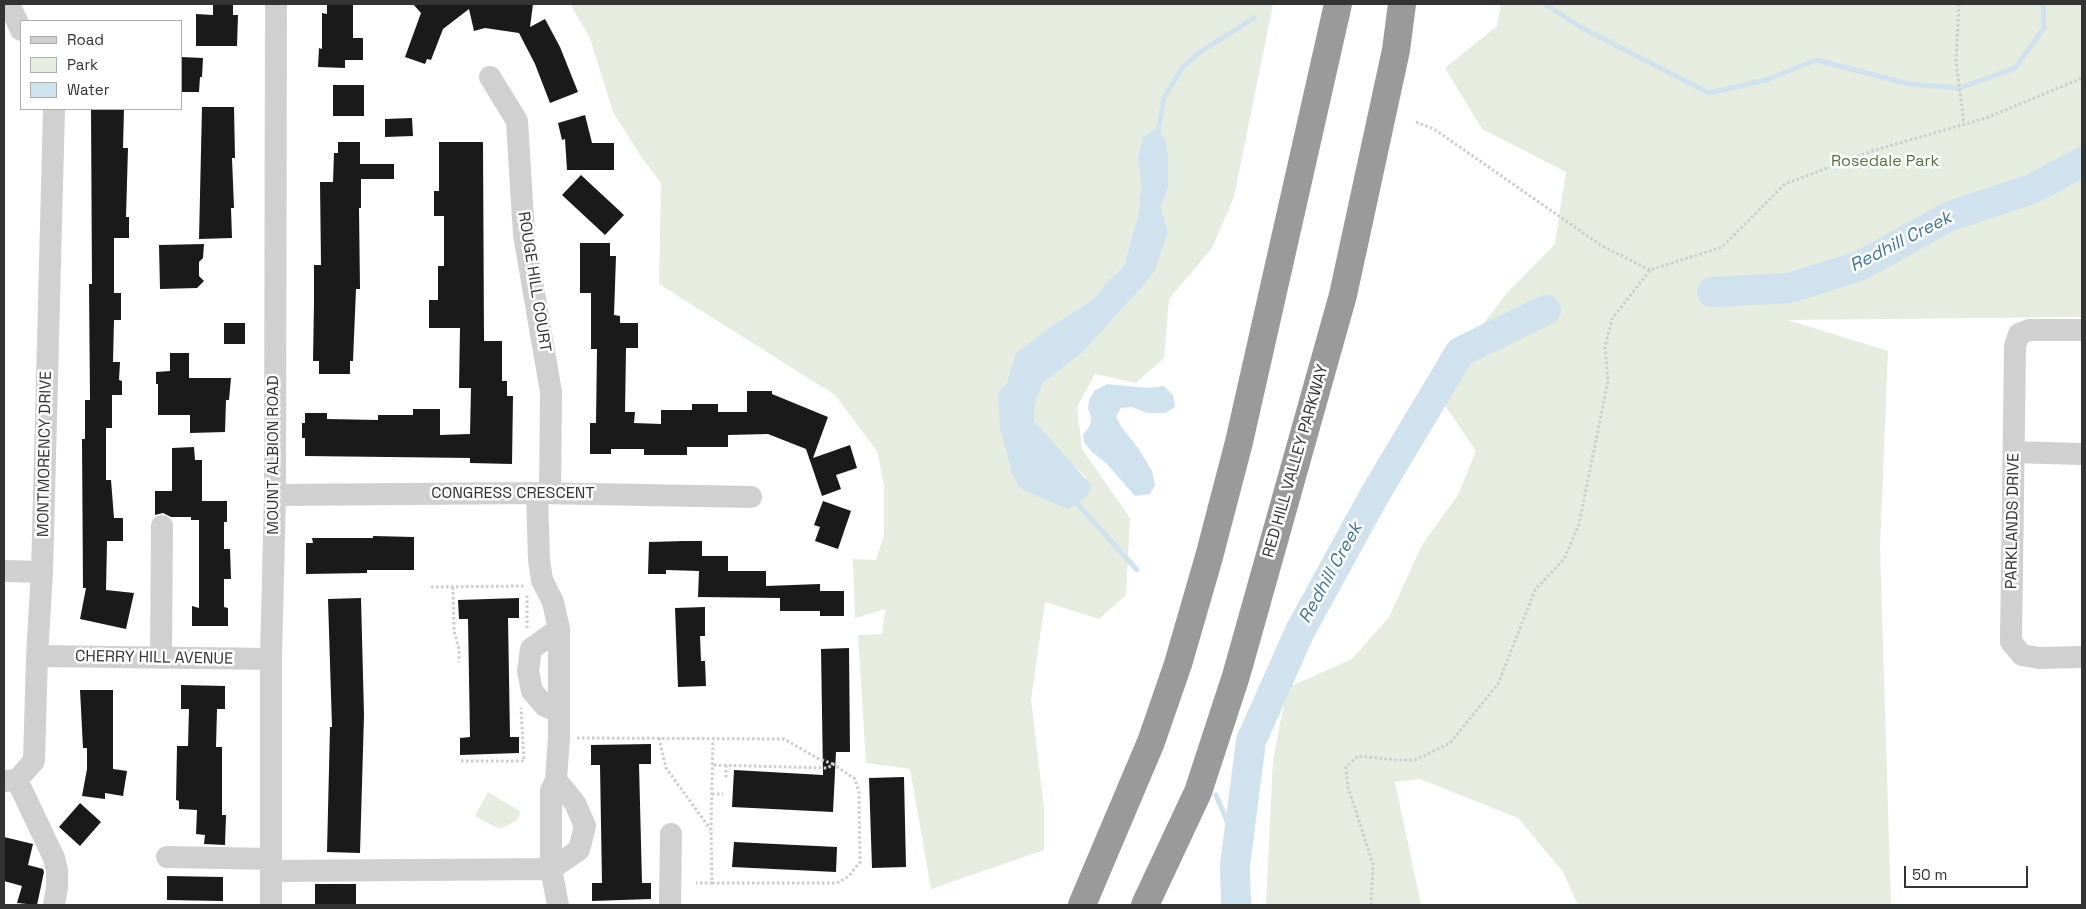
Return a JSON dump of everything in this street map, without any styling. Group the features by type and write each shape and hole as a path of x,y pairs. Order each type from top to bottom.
{"highway":[{"path":"1315,108 1324,4"},
{"path":"1082,905 1151,742 1178,664 1209,557 1239,442 1338,4"},
{"name":"RED HILL VALLEY PARKWAY","path":"1145,905 1198,792 1236,676 1343,295 1396,50 1402,4"},
{"path":"1396,50 1415,4"}],"street":[{"path":"9,4 20,28"},
{"name":"MOUNT ALBION ROAD","path":"271,905 271,659 275,495 276,4"},
{"name":"ROUGE HILL COURT","path":"490,77 517,121 524,235 551,392 538,560 542,580 553,602 559,629 559,738 556,780 551,792 551,869 558,905"},
{"name":"MONTMORENCY DRIVE","path":"10,781 34,761 42,572 54,110"},
{"name":"PARKLANDS DRIVE","path":"2082,330 2029,330 2019,334 2015,346 2011,642 2022,655 2039,658 2082,657"},
{"path":"2014,452 2082,454"},
{"name":"CONGRESS CRESCENT","path":"275,495 543,493 752,497"},
{"path":"161,658 162,526"},
{"path":"4,571 42,572"},
{"path":"559,629 531,650 528,672 532,691 545,706 559,712"},
{"name":"CHERRY HILL AVENUE","path":"37,656 271,659"},
{"path":"167,856 271,865 551,869 579,850 585,826 575,803 556,780"},
{"path":"10,781 54,858 57,870 54,905"},
{"path":"670,905 671,834"}],"path":[{"path":"1959,4 1956,61 1964,124"},
{"path":"1371,905 1372,864 1348,787 1346,767 1358,756 1415,760 1450,743 1498,684 1535,590 1564,559 1579,524 1608,381 1605,347 1612,319 1650,270 1722,247 1785,184 1872,151 1986,118 2082,78"},
{"path":"1416,122 1434,129 1602,246 1650,270"},
{"path":"432,586 527,586"},
{"path":"453,587 454,631 459,649 459,662"},
{"path":"559,738 784,739 817,758 833,764 855,779 859,793 860,862 849,876 837,883 696,883"},
{"path":"659,738 666,768 711,830"},
{"path":"712,883 713,738"},
{"path":"713,765 828,768 833,764"},
{"path":"726,765 726,780"},
{"path":"712,794 723,794"}],"green space":[{"path":"570,4 1273,4 1234,197 1212,248 1169,299 1164,358 1136,383 1095,374 1077,407 1082,449 1130,518 1126,595 1099,619 1045,602 1031,700 1044,808 1044,850 931,889 910,769 866,763 858,635 882,634 885,609 855,618 853,559 876,560 884,535 884,485 877,451 835,395 659,284 661,183 642,158 613,112 590,38","holes":["1155,130 1168,188 1161,207 1168,231 1142,287 1083,352 1043,383 1035,403 1034,421 1067,460 1086,477 1068,509 1055,503 998,393 1007,383 1017,353 1055,324 1095,298 1106,283 1124,266 1139,211 1141,185 1138,157 1143,136"]},
{"name":"Rosedale Park","path":"1501,4 2082,4 2082,317 1788,320 1888,351 1880,548 1891,905 1578,905 1563,872 1518,818 1420,779 1395,782 1421,905 1266,905 1273,760 1287,688 1352,659 1389,617 1422,545 1458,495 1476,451 1433,388 1508,292 1555,244 1566,172 1482,129 1445,68 1497,26"},
{"path":"488,792 521,812 516,821 499,829 475,816"}],"water":[{"path":"1155,130 1165,138 1168,156 1168,188 1161,207 1168,231 1155,270 1083,352 1043,383 1035,403 1034,421 1092,486 1087,496 1068,509 1019,487 1012,473 1000,427 998,393 1007,383 1016,353 1055,324 1095,298 1106,283 1124,266 1139,211 1141,185 1138,157 1143,136"},
{"path":"1107,384 1148,388 1164,386 1173,395 1175,407 1165,413 1148,413 1131,407 1121,408 1116,416 1120,425 1138,448 1152,471 1155,485 1150,494 1135,496 1106,463 1092,452 1084,442 1083,435 1090,426 1089,401 1094,391"}],"building":[{"path":"213,4 233,4 233,15 238,15 237,46 196,46 196,14 213,15"},
{"path":"327,4 353,4 353,38 363,38 363,60 345,60 345,68 318,67 319,48 322,49 322,13 327,14"},
{"path":"413,4 533,4 530,27 545,19 560,47 578,92 550,103 535,64 519,33 485,28 474,31 469,9 443,29 431,60 427,59 425,64 405,57 421,13"},
{"path":"182,57 203,58 199,92 182,92"},
{"path":"333,85 364,85 364,116 333,116"},
{"path":"202,107 234,107 235,158 232,158 234,208 231,208 232,238 199,239"},
{"path":"91,110 124,110 123,148 128,148 126,217 129,217 129,238 114,238 114,293 121,293 121,320 114,320 113,362 120,362 119,380 122,381 122,395 112,395 112,428 106,428 106,480 111,480 114,518 123,518 123,541 107,541 106,590 134,593 126,629 80,619 86,588 83,588 82,439 85,439 85,400 90,400 89,284 92,284"},
{"path":"585,115 592,143 614,143 614,170 567,170 565,139 562,140 558,123"},
{"path":"412,118 413,136 385,137 385,119"},
{"path":"338,142 360,142 360,164 394,164 394,179 361,179 361,208 359,208 360,289 356,289 353,361 350,361 350,374 319,374 319,361 313,361 314,265 321,265 320,182 333,182 334,153 338,153"},
{"path":"439,142 483,142 484,341 502,341 502,381 507,381 507,396 513,396 512,464 470,463 470,458 305,456 305,438 302,438 302,423 305,423 305,413 327,413 327,419 378,420 378,415 413,415 413,409 440,409 440,435 470,434 471,388 459,388 460,328 429,328 429,300 438,300 438,266 444,266 444,216 434,216 434,191 439,191"},
{"path":"581,175 624,215 605,235 562,195"},
{"path":"580,243 610,243 610,256 616,256 614,315 620,316 620,323 638,323 638,348 626,348 625,412 635,412 634,423 661,424 661,410 692,410 692,404 718,404 718,412 747,412 747,391 772,391 772,394 828,417 813,458 850,445 857,468 836,475 841,489 822,496 806,449 768,434 728,435 728,447 687,447 687,455 644,455 644,449 611,449 611,454 590,454 590,423 596,423 597,349 591,349 591,293 580,293"},
{"path":"204,244 203,258 199,262 199,276 204,281 197,288 160,289 159,245"},
{"path":"224,323 245,323 245,344 224,344"},
{"path":"170,353 189,353 189,378 231,378 229,400 226,400 225,432 190,433 190,415 158,415 156,372 170,371"},
{"path":"194,447 195,460 202,460 202,501 227,501 227,522 224,522 224,549 230,549 231,579 224,579 224,607 228,608 228,626 192,626 192,606 199,608 199,520 191,520 191,517 171,517 163,513 155,515 155,491 172,491 172,448"},
{"path":"823,501 851,511 838,549 815,541 820,527 814,525"},
{"path":"373,536 414,537 414,570 367,570 367,573 306,574 306,543 313,543 312,538 373,538"},
{"path":"702,541 702,556 728,556 728,571 766,571 766,586 820,584 820,591 844,591 844,616 820,616 820,611 780,611 780,598 698,597 699,571 666,570 666,574 648,574 649,542"},
{"path":"361,598 364,715 360,853 327,852 330,727 332,727 328,599"},
{"path":"519,598 519,618 508,618 510,737 519,737 519,753 460,755 460,738 470,737 468,619 459,619 458,600"},
{"path":"705,607 705,636 700,636 701,661 705,661 706,686 678,687 675,608"},
{"path":"849,648 850,752 836,752 833,812 732,807 734,770 823,775 821,649"},
{"path":"181,685 225,686 225,709 217,709 216,747 222,747 222,815 226,815 225,845 204,844 205,835 196,834 197,810 179,809 179,801 176,800 177,746 188,746 189,709 181,709"},
{"path":"80,690 113,690 113,769 127,771 123,796 105,793 105,799 82,796 87,769 87,748 83,748"},
{"path":"651,744 651,764 639,764 642,883 651,883 651,899 592,901 592,883 602,883 600,765 591,765 591,745"},
{"path":"904,777 906,867 872,868 869,778"},
{"path":"80,803 101,822 80,846 59,827"},
{"path":"4,837 33,844 28,865 43,869 44,872 37,905 17,903 22,886 4,881"},
{"path":"734,842 837,847 836,872 732,867"},
{"path":"167,876 223,877 223,901 167,900"},
{"path":"315,884 356,884 356,905 315,905"}],"waterway":[{"path":"1545,4 1582,28 1709,93 1766,80 1816,60 1909,84 1960,88 2015,68 2044,28 2043,4"},
{"path":"1157,137 1164,98 1182,68 1200,52 1254,18"},
{"name":"Redhill Creek","path":"1712,292 1789,288 1860,266 1950,216 2032,189 2082,162"},
{"name":"Redhill Creek","path":"1236,905 1235,865 1251,741 1300,631 1374,496 1460,352 1546,310"},
{"path":"1073,499 1137,570"},
{"path":"1216,795 1238,847"}]}
